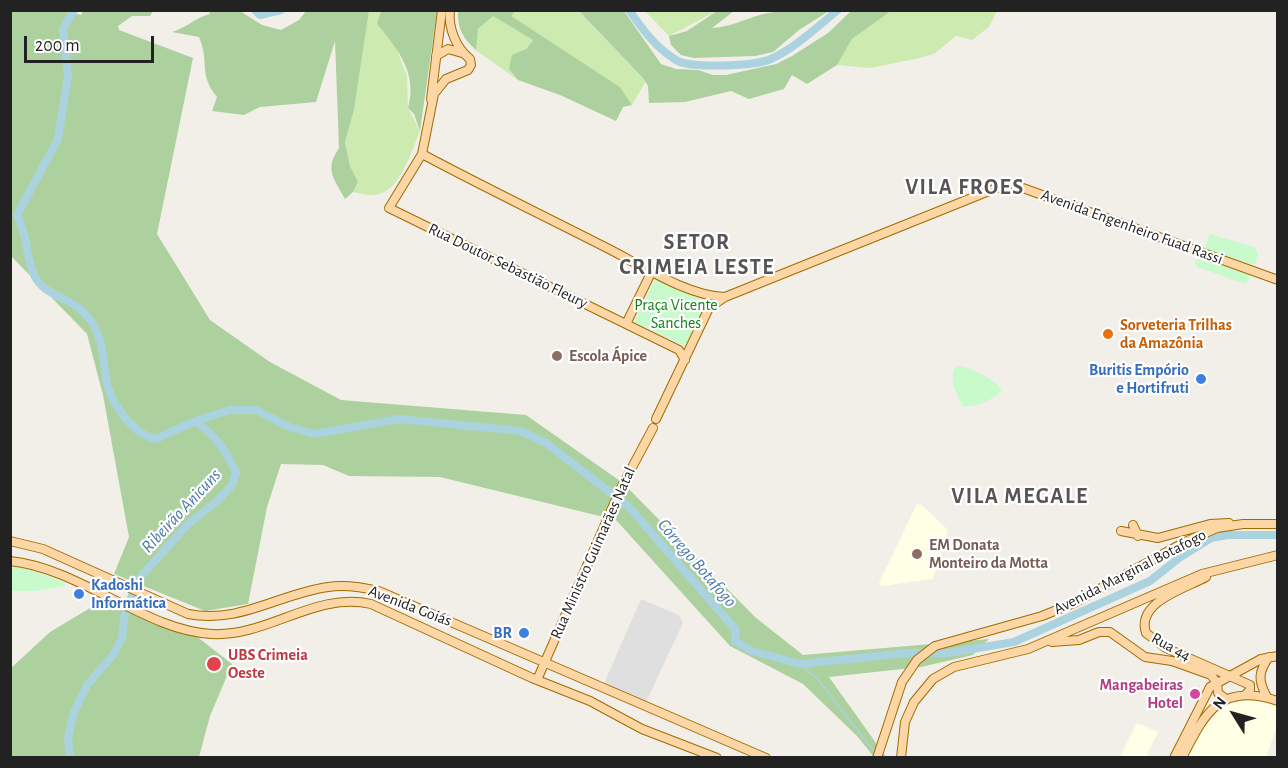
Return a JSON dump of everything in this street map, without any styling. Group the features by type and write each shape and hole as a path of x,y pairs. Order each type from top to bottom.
{"main road":[{"path":"442,10 422,154 700,293 706,298 710,308 685,360"},
{"path":"433,73 438,79 446,79 468,70 472,61 464,53 450,27 450,10"},
{"path":"436,56 448,49 464,53"},
{"path":"431,100 446,79"},
{"name":"Rua Doutor Sebastião Fleury","path":"422,154 389,208 637,329"},
{"name":"Avenida Engenheiro Fuad Rassi","path":"710,308 725,297 1009,183 1278,280"},
{"path":"626,324 652,271"},
{"path":"700,293 725,297"},
{"path":"630,315 630,323 637,329 679,350 685,360"},
{"path":"679,350 691,347"},
{"name":"Rua Ministro Guimarães Natal","path":"537,680 613,505 653,428 650,421 656,419 685,360"},
{"path":"1121,531 1158,538 1210,524 1243,524"},
{"name":"Avenida Marginal Botafogo","path":"877,758 902,682 917,660 935,646 956,638 1042,616 1074,603 1185,542 1217,528 1243,524 1278,524"},
{"path":"1133,525 1138,536"},
{"name":"Avenida Goiás","path":"10,541 43,549 117,580 188,614 211,618 244,612 326,587 366,588 379,591 766,758"},
{"name":"Avenida Marginal Botafogo","path":"901,758 903,732 909,711 933,679 965,663 1008,654 1045,642 1202,574 1278,555"},
{"name":"Avenida Goiás","path":"10,561 51,571 190,632 228,634 294,616 327,603 357,601 371,604 537,680 590,701 642,729 717,758"},
{"name":"Rua 44","path":"1223,568 1154,605 1146,613 1144,626 1148,637 1157,643 1231,677"},
{"name":"Rua 44","path":"1045,642 1079,640 1099,632 1110,632 1144,657 1172,661 1211,675 1217,683 1218,693 1226,699"},
{"path":"1174,758 1207,691 1261,659 1273,657"},
{"path":"1267,697 1259,680 1262,667 1273,657"},
{"path":"1231,677 1250,685"},
{"path":"1250,685 1259,680"},
{"path":"1245,695 1250,690 1250,685"},
{"path":"1182,758 1202,717 1226,699 1245,695 1267,697 1278,701"}],"shaded area":[{"name":"EM Donata Monteiro da Motta","path":"917,504 922,505 948,530 933,579 881,586 879,583"},
{"path":"641,599 679,615 683,623 646,702 607,685 605,681"},
{"path":"1257,699 1277,705 1277,727 1266,757 1186,758 1212,716 1220,708 1232,702"},
{"path":"1137,723 1158,732 1146,757 1120,757"}],"green space":[{"path":"717,10 669,36 645,11"},
{"path":"10,11 68,11 81,15 83,11 153,11 150,16 132,16 118,26 119,30 193,58 157,234 210,320 270,362 341,400 526,415 623,483 755,617 803,655 989,639 973,655 921,667 829,677 886,757 874,757 857,736 803,684 730,646 616,520 440,477 349,476 323,465 281,464 267,507 248,604 205,611 114,574 129,537 103,395 87,334 11,256"},
{"path":"209,11 240,11 262,25 281,30 299,20 306,11 369,11 354,110 345,142 350,166 358,182 353,192 345,199 331,168 339,148 335,41 316,102 260,107 244,115 212,111 217,97 208,82 199,37 172,32 210,14"},
{"path":"369,11 381,11 377,24 395,45 407,76 408,108 420,131 397,180 390,188 372,195 353,192 358,182 350,166 345,142 354,110"},
{"path":"381,11 437,11 420,131 414,114 408,108 410,84 404,63 377,24"},
{"path":"458,11 515,11 511,16 620,87 632,105 623,107 616,121 560,95 518,80 509,69 512,55 526,49 533,40 493,16 478,29 476,50 462,33"},
{"path":"515,11 579,11 646,81 632,105 620,87 510,16"},
{"path":"579,11 624,11 661,64 676,69 726,75 776,64 792,56 828,33 851,11 891,11 852,39 837,65 807,84 792,75 784,89 749,99 731,91 685,102 649,103 648,86 643,78"},
{"path":"717,11 734,11 712,28 771,12 829,11 799,30 773,52 755,56 694,58 681,55 671,45 669,36 687,31"},
{"path":"891,11 997,11 989,27 972,40 956,36 934,54 870,68 837,65 852,39"},
{"path":"493,15 533,40 509,69 518,80 474,49 478,29"},
{"path":"1210,234 1254,247 1258,253 1256,262 1253,265 1204,249"},
{"path":"1199,256 1246,272 1249,274 1249,281 1245,284 1197,267 1195,261"},
{"name":"Praça Vicente Sanches","path":"657,280 699,296 706,304 700,324 685,346 634,322 653,283"},
{"path":"957,366 982,374 1002,390 984,402 963,407 953,381 954,370"},
{"path":"11,566 31,570 64,582 66,586 35,591 11,591"},
{"path":"110,596 191,632 232,664 210,716 199,757 11,758 11,668 50,632"}],"waterway":[{"path":"17,215 58,139 68,76 63,29 74,10"},
{"path":"255,10 260,15 281,10"},
{"path":"629,10 656,44 676,60 694,65 723,66 771,59 797,43 838,10"},
{"name":"Ribeirão Anicuns","path":"17,215 21,222 35,277 47,290 81,310 96,330 102,348 108,388 124,416 139,431 156,439 195,421 220,444 236,473 232,485 217,501 187,525 137,581 124,618 122,638 113,655 87,685 74,712 68,737 70,758"},
{"name":"Córrego Botafogo","path":"195,421 230,410 256,410 289,427 314,434 399,419 520,431 546,443 629,507 736,630 735,641 752,651 800,664 908,653 948,653 1014,642 1150,581 1179,558 1211,538 1228,535 1278,535"},
{"path":"800,664 819,681 876,754"}],"place":[{"name":"Sorveteria Trilhas da Amazônia","path":"1108,334"},
{"name":"Escola Ápice","path":"557,356"},
{"name":"Buritis Empório e Hortifruti","path":"1201,379"},
{"name":"EM Donata Monteiro da Motta","path":"917,554"},
{"name":"Kadoshi Informática","path":"79,594"},
{"name":"BR","path":"524,633"},
{"name":"UBS Crimeia Oeste","path":"214,664"},
{"name":"Mangabeiras Hotel","path":"1195,694"}],"district":[{"name":"VILA FROES","path":"965,187"},
{"name":"SETOR CRIMEIA LESTE","path":"697,254"},
{"name":"VILA MEGALE","path":"1020,496"}]}
